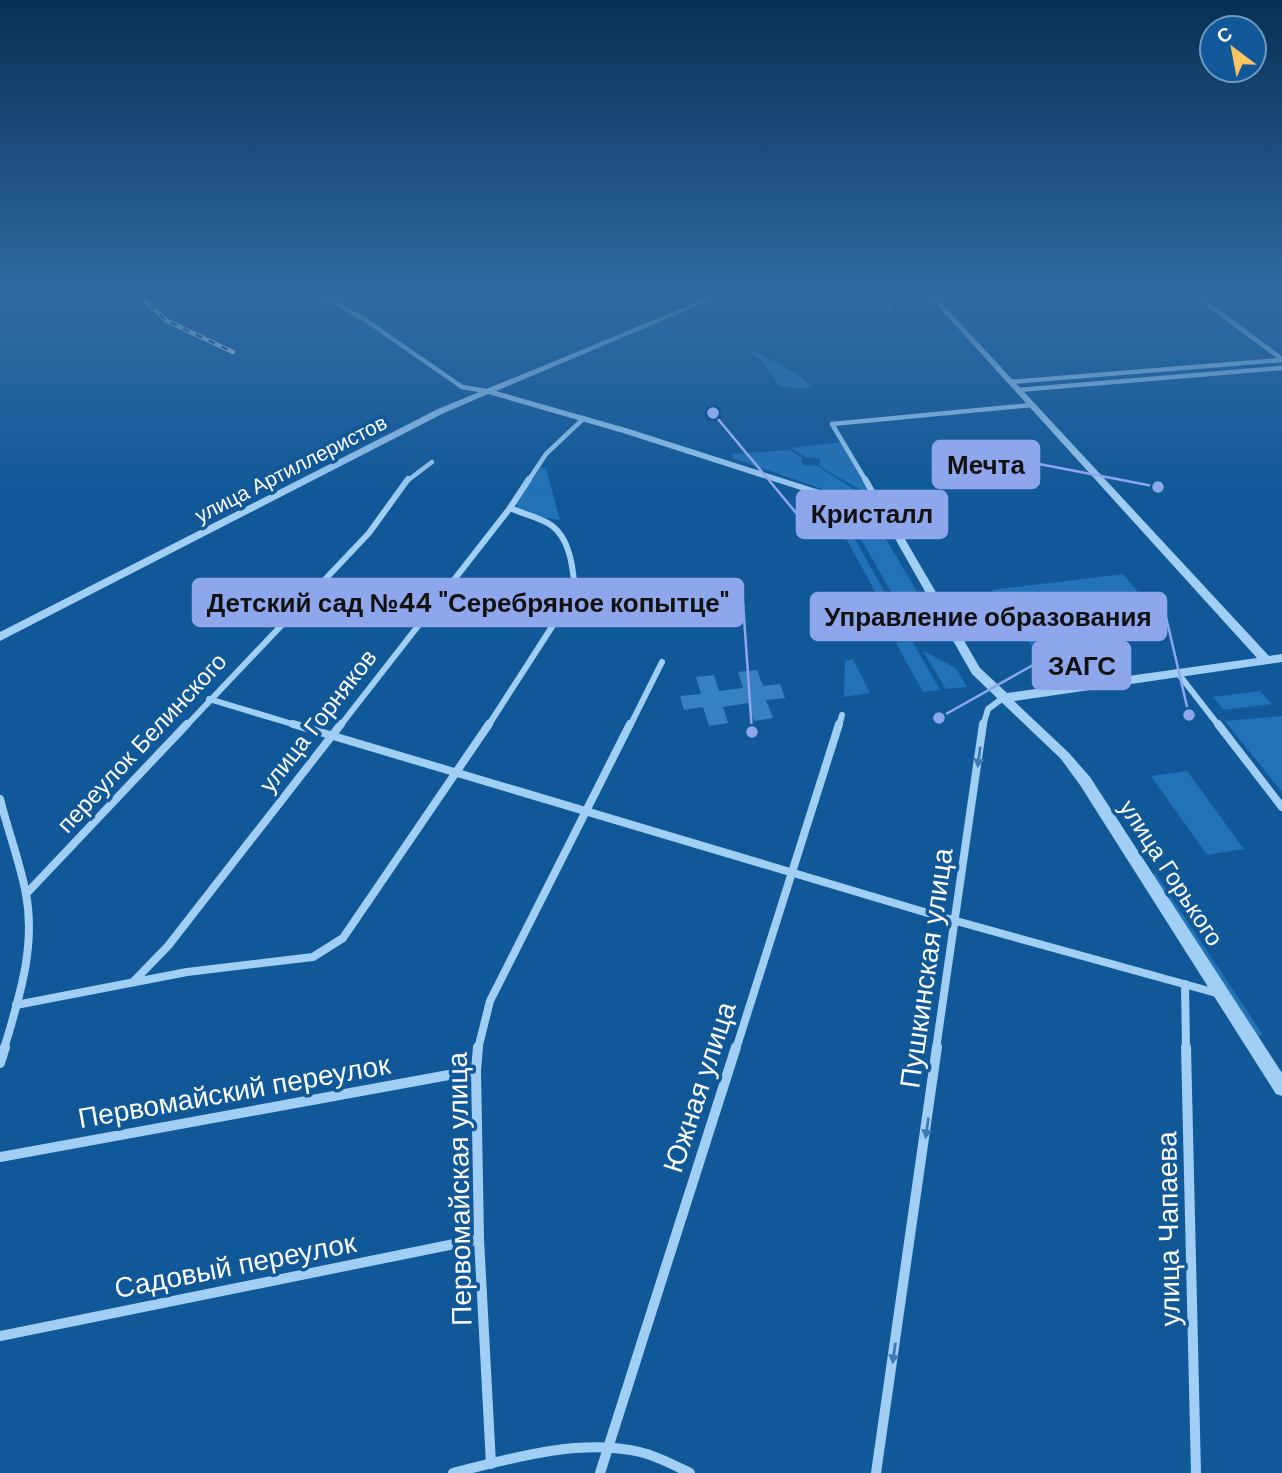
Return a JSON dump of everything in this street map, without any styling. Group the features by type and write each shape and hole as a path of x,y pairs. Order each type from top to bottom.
{"street":[{"path":"428,364 462,387 584,418 823,494 879,515 897,534 976,671 1003,698 1282,658"},
{"name":"улица Артиллеристов","path":"0,637 440,411 552,364"},
{"path":"993,364 1266,660"},
{"path":"1010,382 1226,364"},
{"path":"1018,390 1282,368"},
{"path":"879,515 878,504 832,424 1032,405"},
{"name":"улица Горняков","path":"134,982 168,946 510,509 546,454 584,418"},
{"name":"переулок Белинского","path":"26,894 369,533 410,477 432,462"},
{"path":"16,1005 246,963 313,957 344,938 457,774 575,591 559,533 551,525 510,509"},
{"name":"Первомайская улица","path":"491,1464 479,1238 476,1070 479,1037 490,1001 662,662"},
{"path":"1177,672 1282,807"},
{"name":"Пушкинская улица","path":"877,1473 957,922 982,729 988,709 1003,698"},
{"name":"улица Горького","path":"1003,698 1065,756 1085,781 1282,1088"},
{"path":"209,699 957,922 1222,994"},
{"name":"Южная улица","path":"600,1473 842,715"},
{"path":"0,799 26,894 29,953 0,1063"},
{"name":"улица Чапаева","path":"1185,984 1196,1473"},
{"name":"Первомайский переулок","path":"0,1157 476,1070"},
{"name":"Садовый переулок","path":"0,1336 479,1238"},
{"path":"453,1473 581,1447 638,1451 660,1458 690,1473"}],"shaded area":[{"path":"764,364 778,364 800,376 812,387 802,389 779,386"},
{"path":"841,442 871,496 819,466 819,458 805,457 791,448"},
{"path":"789,450 803,458 803,465 817,466 871,500 862,503 733,458 732,454"},
{"path":"540,467 546,469 560,520 535,516 518,508 516,503"},
{"path":"871,524 884,536 924,603 899,606 858,534 850,526"},
{"path":"842,531 853,536 892,605 883,606"},
{"path":"1123,574 1143,598 1108,592 1079,599 1109,644 1038,655 992,590"},
{"path":"912,641 940,690 923,692 896,643"},
{"path":"923,651 956,668 967,687 946,689"},
{"path":"853,659 870,693 844,697 845,661"},
{"path":"1260,691 1272,704 1224,710 1213,697"},
{"path":"1282,716 1282,792 1225,721"},
{"path":"1187,771 1244,849 1207,855 1151,776"},
{"path":"1153,873 1263,1035 1254,1036 1149,876"}],"building":[{"path":"757,670 763,686 780,684 785,698 766,700 773,718 754,721 748,703 723,707 728,723 709,726 703,707 684,710 680,696 701,694 696,677 714,675 719,691 743,688 738,672"}],"place":[{"name":"Кристалл","path":"713,413"},
{"name":"Мечта","path":"1158,487"},
{"name":"Управление образования","path":"1189,715"},
{"name":"ЗАГС","path":"939,718"},
{"name":"Детский сад №44 \"Серебряное копытце\"","path":"752,732"}]}
